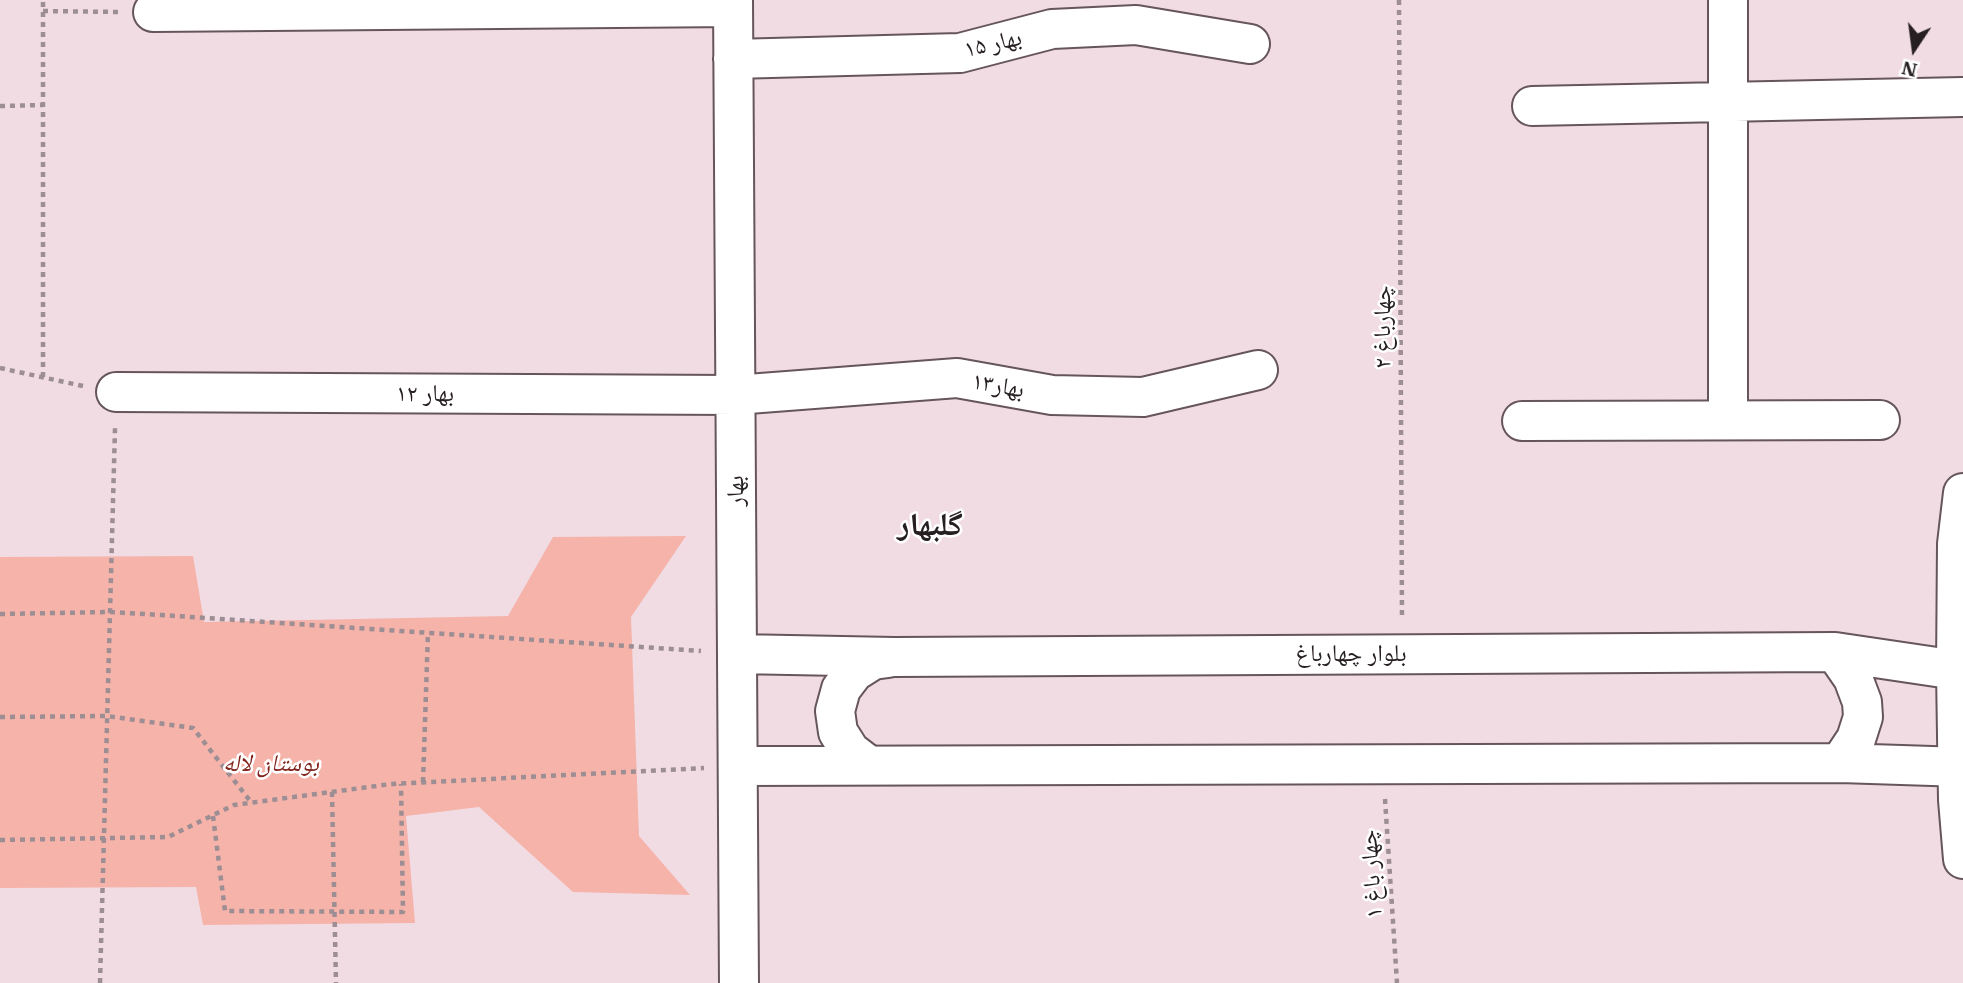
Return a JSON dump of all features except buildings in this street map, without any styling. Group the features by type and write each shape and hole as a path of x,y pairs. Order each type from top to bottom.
{"street":[{"path":"1728,0 1728,420"},
{"path":"153,12 733,4"},
{"name":"بهار","path":"733,4 739,983"},
{"name":"بهار ۱۵","path":"733,60 960,53 1052,29 1136,25 1250,44"},
{"path":"1532,106 1963,97"},
{"name":"بهار۱۳","path":"735,395 957,378 1052,395 1143,397 1258,370"},
{"name":"بهار ۱۲","path":"116,392 735,395"},
{"path":"1522,421 1880,420"},
{"path":"1963,493 1957,544 1961,767 1958,800 1963,859"},
{"name":"بلوار چهارباغ","path":"737,654 894,657 1835,652 1959,671"},
{"path":"1835,652 1853,678 1862,702 1863,717 1856,739 1840,763"},
{"path":"867,764 850,751 838,732 835,711 841,690 854,672 873,660 894,657"},
{"path":"738,766 1840,763 1961,767"}],"path":[{"path":"43,0 43,377"},
{"name":"چهارباغ ۲","path":"1399,0 1402,654"},
{"path":"43,11 153,12"},
{"path":"0,106 43,105"},
{"path":"0,368 116,392 100,983"},
{"path":"0,614 110,612 737,654"},
{"path":"423,782 428,632"},
{"path":"0,717 107,716 193,728 252,803"},
{"name":"چهار باغ ۱","path":"1382,764 1397,983"},
{"path":"0,840 168,837 234,805 401,784 738,766"},
{"path":"213,816 225,911 403,912 401,784"},
{"path":"332,792 336,983"}],"green space":[{"name":"بوستان لاله","path":"686,536 631,617 639,836 690,895 573,892 479,807 406,816 415,923 203,925 196,887 0,888 0,557 193,556 204,622 508,616 553,537"}],"district":[{"name":"گلبهار","path":"930,526"}]}
